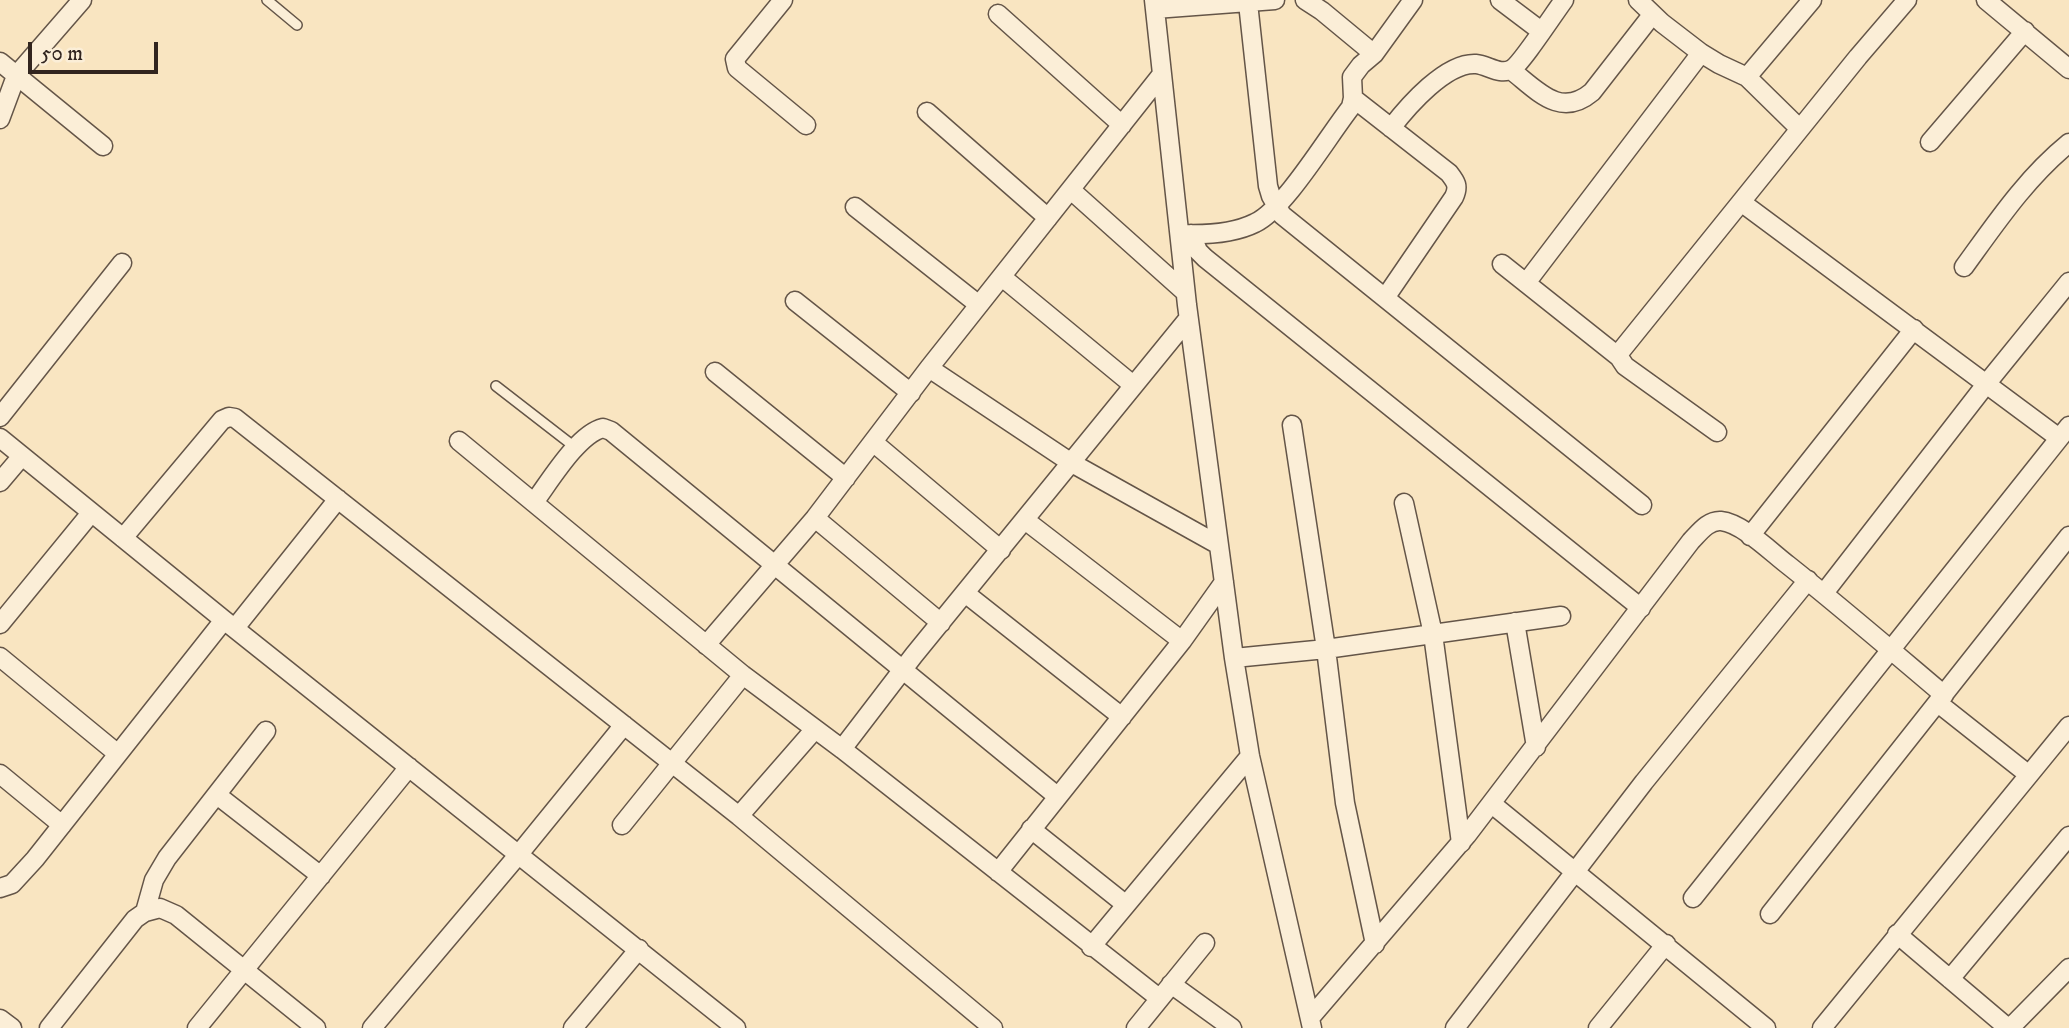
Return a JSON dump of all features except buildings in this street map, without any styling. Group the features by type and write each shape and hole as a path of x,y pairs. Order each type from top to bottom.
{"street":[{"path":"0,120 16,76 82,0"},
{"path":"783,0 735,60 737,68 806,125"},
{"path":"1275,0 1155,5 1185,234 1188,319 1234,658 1250,756 1311,1023"},
{"path":"1305,0 1374,54"},
{"path":"1185,234 1248,226 1257,223 1277,207 1351,107 1352,77 1374,54 1413,0"},
{"path":"1500,0 1541,31"},
{"path":"1391,128 1413,102 1446,74 1460,67 1479,64 1503,72 1511,70 1522,59 1564,0"},
{"path":"1638,0 1652,15 1701,53 1747,77 1800,129"},
{"path":"1619,357 1620,352 1741,202 1907,0"},
{"path":"1986,0 2069,69"},
{"path":"1747,77 1811,1"},
{"path":"1248,3 1268,186 1277,207 1289,222 1642,505"},
{"path":"998,14 1122,125"},
{"path":"1511,70 1550,99 1571,104 1582,100 1592,92 1652,15"},
{"path":"1930,142 2025,31"},
{"path":"1526,283 1701,53"},
{"path":"0,62 103,146"},
{"path":"706,645 815,518 929,368 1162,74"},
{"path":"1353,98 1449,173 1457,183 1457,191 1385,298"},
{"path":"927,112 1048,218"},
{"path":"1964,267 2024,187 2069,143"},
{"path":"1071,190 1185,292"},
{"path":"1693,898 2064,432 1987,383 1741,202"},
{"path":"855,206 979,305"},
{"path":"1185,234 1205,258 1641,608"},
{"path":"0,417 122,263"},
{"path":"1502,264 1619,357 1625,366 1717,432"},
{"path":"1002,277 1133,385"},
{"path":"1824,593 2069,282"},
{"path":"795,301 911,393"},
{"path":"842,749 1070,462 1188,319"},
{"path":"1750,536 1914,329"},
{"path":"929,368 1070,462 1217,544"},
{"path":"715,372 846,478"},
{"path":"123,538 222,420 229,417 248,428 672,762 993,1028"},
{"path":"1292,425 1345,803 1375,944"},
{"path":"535,501 576,449 596,430 603,428 611,431 1057,796"},
{"path":"0,438 736,1028"},
{"path":"459,441 743,675 842,749 1159,998"},
{"path":"873,442 1001,550"},
{"path":"0,482 22,456"},
{"path":"0,888 12,884 118,754 338,499"},
{"path":"1404,503 1433,634 1461,843"},
{"path":"0,624 91,513"},
{"path":"815,518 941,623"},
{"path":"1025,520 1182,641"},
{"path":"1311,1023 1492,804 1704,527 1720,521 1733,525 1750,536 1824,593 2029,775"},
{"path":"1770,914 2069,536"},
{"path":"1455,1028 1644,782 1808,580"},
{"path":"998,872 1182,641 1224,582"},
{"path":"965,593 1122,717"},
{"path":"1234,658 1325,649 1561,616"},
{"path":"1515,622 1536,747"},
{"path":"0,657 118,754"},
{"path":"622,825 743,675"},
{"path":"372,1028 624,725"},
{"path":"1829,1026 1897,934 2069,726"},
{"path":"739,816 815,729"},
{"path":"145,912 159,870 266,731"},
{"path":"1091,947 1250,756"},
{"path":"197,1028 409,767"},
{"path":"0,774 62,825"},
{"path":"217,794 321,876"},
{"path":"1492,804 1766,1028"},
{"path":"1031,829 1125,904"},
{"path":"1950,979 2069,836"},
{"path":"49,1028 135,919 145,912 160,908 176,915 316,1028"},
{"path":"1897,934 2009,1028 2069,968"},
{"path":"1136,1028 1205,943"},
{"path":"1598,1028 1666,944"},
{"path":"573,1028 639,949"},
{"path":"1171,984 1232,1028"},
{"path":"0,1019 12,1028"}],"lane":[{"path":"267,0 297,25"},
{"path":"496,386 576,449"}]}
